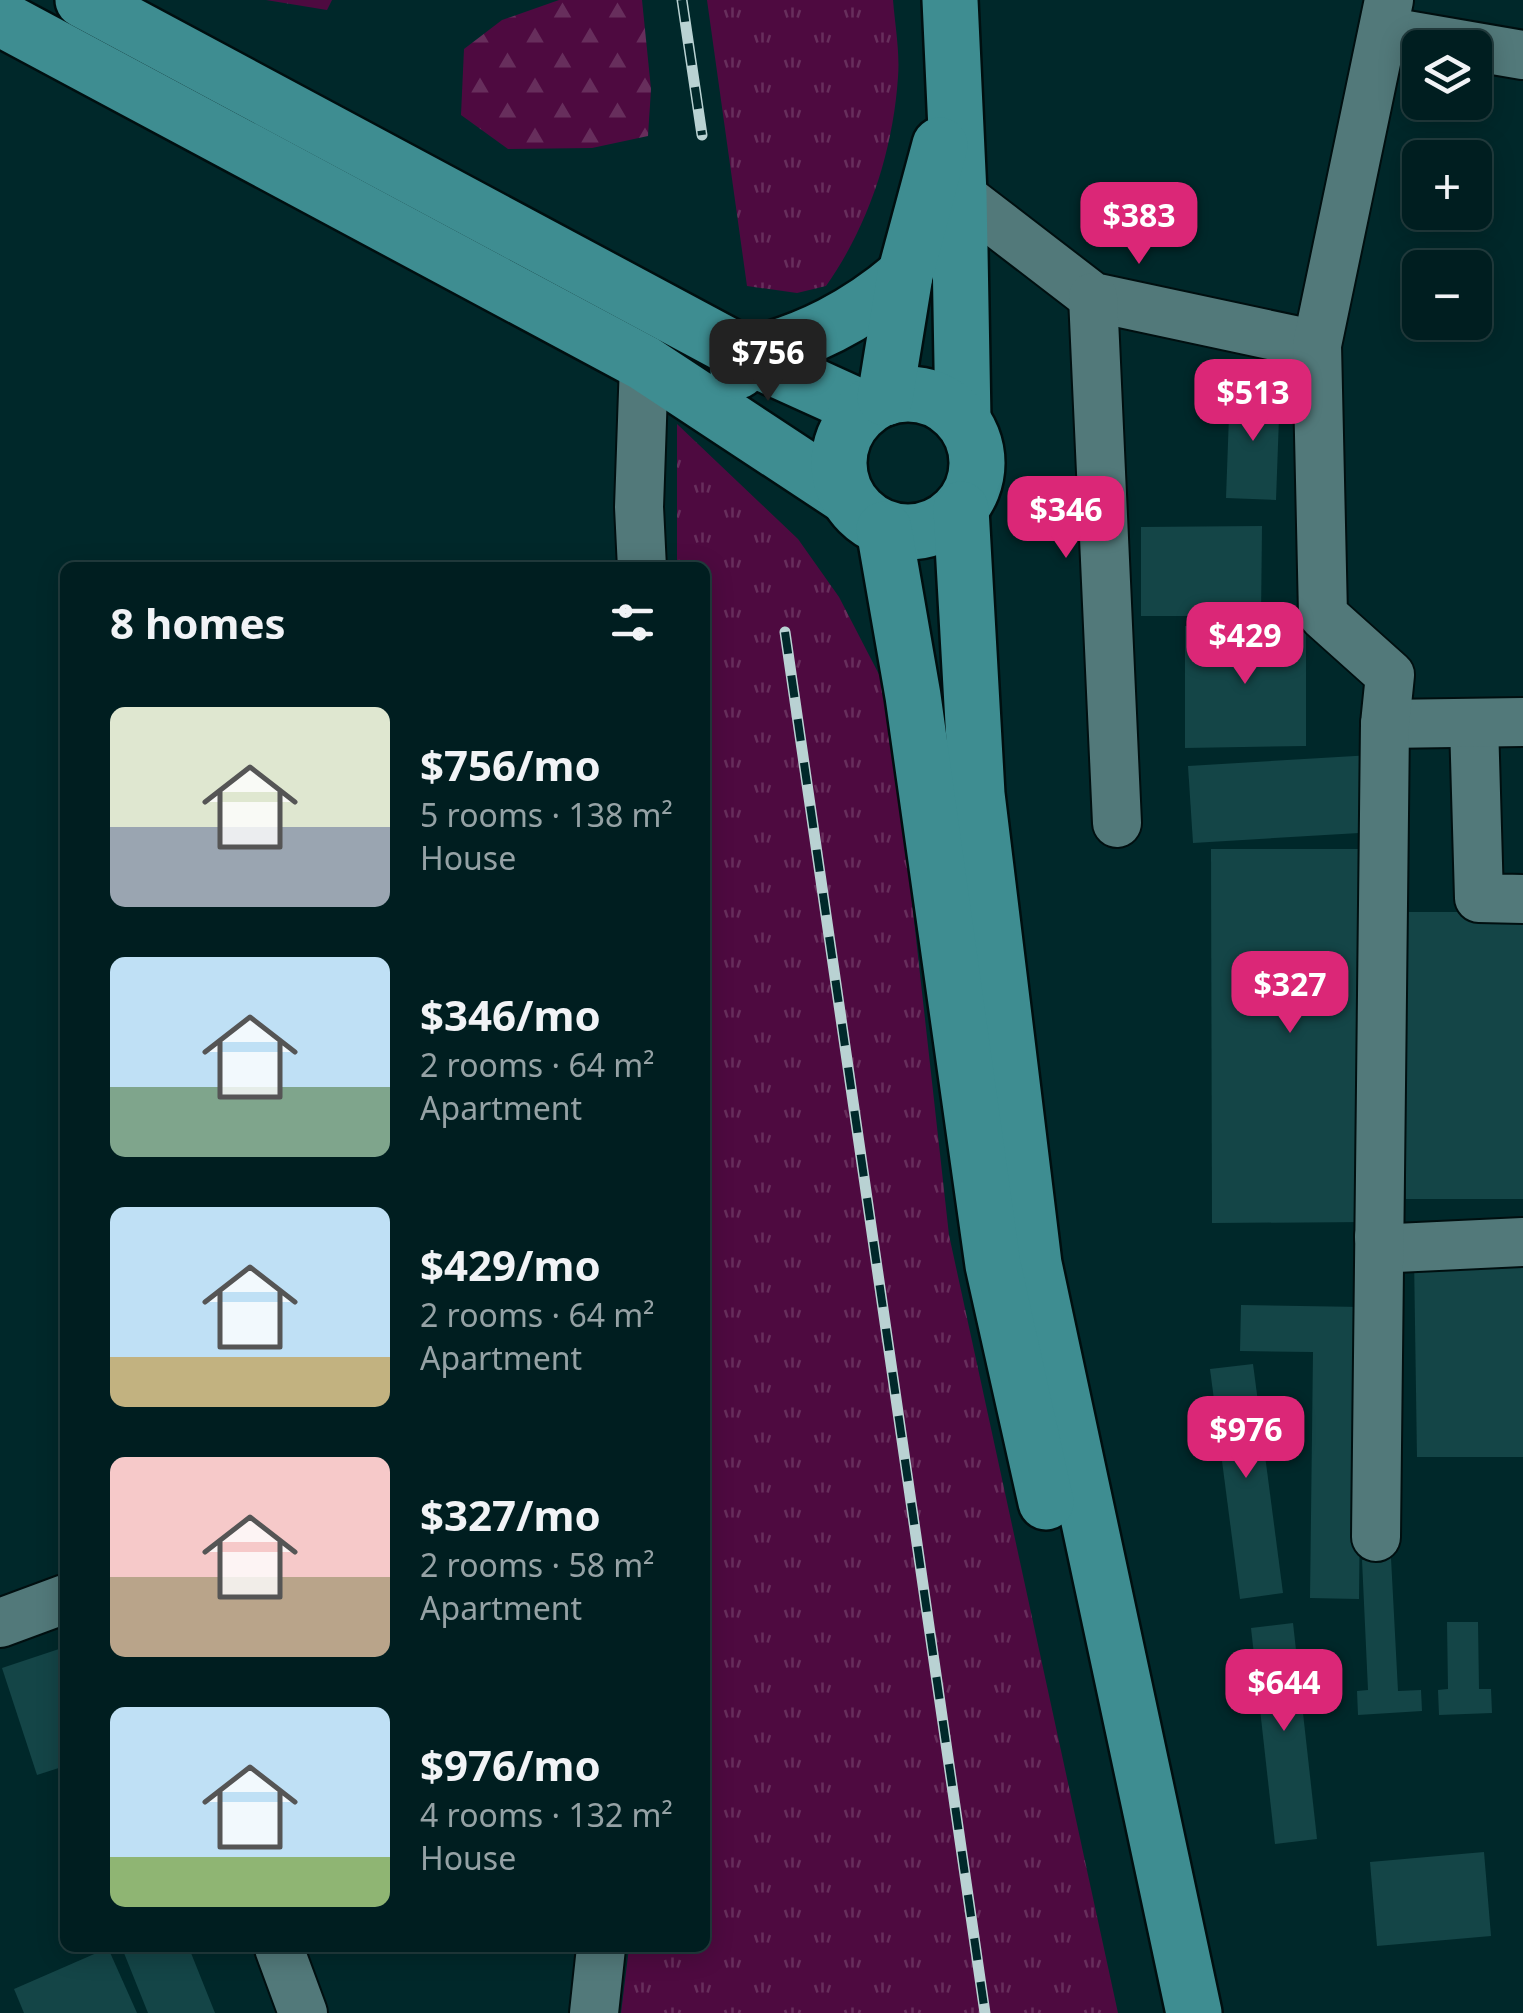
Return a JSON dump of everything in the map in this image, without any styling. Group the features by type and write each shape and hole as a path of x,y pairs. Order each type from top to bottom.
{"main road":[{"path":"83,0 747,356 874,403"},
{"path":"950,0 963,420"},
{"path":"0,18 644,363 716,408 865,513 904,534 926,532 945,523 961,509 976,481 976,449 963,420 948,406 928,396 906,393 874,403 848,427 840,449 839,473 865,513 914,696 993,1265 1160,2013"},
{"path":"874,403 954,94"},
{"path":"716,408 747,356 782,348 848,318 905,275"},
{"path":"961,509 977,794 1034,1264 1194,2013"}],"street":[{"path":"1376,1538 1384,724 1390,675 1324,615 1317,345 1386,16 1523,55"},
{"path":"959,194 1094,296 1317,345"},
{"path":"1094,296 1117,823"},
{"path":"642,562 639,508 644,363"},
{"path":"1384,724 1523,722"},
{"path":"1474,723 1479,898 1523,898"},
{"path":"1379,1237 1386,1246 1396,1248 1523,1242"},
{"path":"0,1624 60,1601"},
{"path":"281,1952 304,2013"},
{"path":"594,2013 601,1952"}],"green space":[{"path":"266,0 332,0 327,10"},
{"path":"559,0 642,0 651,89 648,136 592,148 508,149 461,115 464,49 502,20"},
{"path":"707,0 893,0 898,77 891,132 866,213 826,286 797,293 747,286"},
{"path":"677,424 798,539 839,597 885,686 949,1235 1118,2013 621,2013 629,1952 710,1952 710,562 677,562"}],"building":[{"path":"1230,388 1280,390 1276,500 1226,498"},
{"path":"1262,526 1261,616 1141,616 1141,527"},
{"path":"1185,626 1306,626 1306,746 1185,748"},
{"path":"1372,755 1376,832 1193,843 1188,766"},
{"path":"1211,849 1369,849 1370,1222 1212,1223"},
{"path":"1406,912 1523,912 1523,1199 1406,1199"},
{"path":"1523,1248 1523,1457 1417,1457 1414,1256"},
{"path":"1241,1305 1362,1307 1359,1599 1310,1598 1313,1352 1240,1351"},
{"path":"1253,1364 1283,1593 1240,1599 1210,1369"},
{"path":"1391,1558 1398,1691 1421,1690 1422,1711 1358,1715 1357,1691 1368,1690 1362,1560"},
{"path":"1447,1622 1478,1622 1479,1689 1491,1689 1492,1713 1439,1715 1438,1690 1448,1689"},
{"path":"1293,1623 1317,1839 1275,1844 1251,1628"},
{"path":"60,1649 60,1768 37,1775 2,1668"},
{"path":"1484,1852 1491,1936 1377,1946 1370,1862"},
{"path":"99,1952 110,1952 137,2013 24,2013 14,1989"},
{"path":"124,1952 191,1952 215,2013 148,2013"}],"railway":[{"path":"682,0 702,135"},
{"path":"785,632 985,2013"}]}
